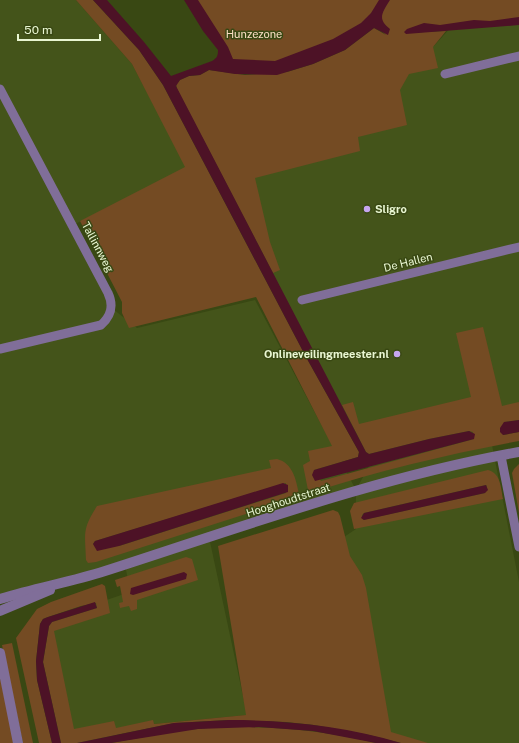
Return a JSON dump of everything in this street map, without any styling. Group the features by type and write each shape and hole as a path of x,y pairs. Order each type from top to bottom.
{"street":[{"path":"444,74 519,56"},
{"name":"Tallinnweg","path":"0,89 108,293 112,307 109,317 102,325 0,349"},
{"name":"De Hallen","path":"302,300 519,247"},
{"name":"Hooghoudtstraat","path":"0,598 68,582 339,496 424,473 519,452"},
{"path":"501,456 519,547"},
{"name":"Hooghoudtstraat","path":"0,611 68,582"},
{"path":"0,653 18,743"}],"shaded area":[{"path":"0,0 76,0 132,64 187,168 71,226 113,309 137,328 255,300 356,490 370,464 177,95 434,46 453,25 519,19 519,429 490,435 519,582 519,743 418,743 379,733 341,539 356,529 356,491 209,537 247,715 154,724 88,743 57,743 51,619 130,592 125,564 0,603"},
{"path":"93,0 107,0 144,42 171,76 212,61 218,54 218,50 203,31 184,0 198,0 228,47 233,59 275,61 333,39 361,23 371,13 379,0 390,0 382,16 383,22 390,29 388,35 374,28 345,50 313,64 277,75 235,74 209,70 200,75 189,76 180,80 176,86 366,452 369,454 469,431 475,434 474,439 315,481 312,475 314,470 358,457 359,452 306,357 163,85 139,50"},
{"path":"519,17 519,25 406,34 404,32 407,29 424,23 440,25 474,20 490,21"},
{"path":"519,420 519,432 503,435 500,432 500,428 504,422"},
{"path":"283,483 288,485 288,492 119,546 97,551 93,544 95,541"},
{"path":"486,485 488,490 485,493 364,520 361,518 364,513"},
{"path":"184,572 187,574 186,579 133,595 130,594 131,588"},
{"path":"95,602 97,608 52,622 49,626 43,662 61,743 52,743 37,680 36,661 40,624 43,619 48,617"},
{"path":"229,720 273,721 316,725 359,732 401,743 376,743 313,731 259,727 198,729 111,743 77,743 174,723"}],"green space":[{"path":"76,0 93,0 139,50 163,85 306,357 359,452 358,457 314,470 321,481 474,439 473,432 469,431 369,454 366,452 342,405 353,402 359,424 471,397 456,333 483,327 502,406 519,402 519,420 504,422 503,435 519,432 519,441 415,463 313,492 308,490 303,465 310,461 308,451 332,446 256,297 129,328 122,313 122,302 80,221 185,167 132,64"},
{"name":"Hunzezone","path":"192,0 519,0 519,21 404,33 446,31 433,47 438,68 409,74 400,90 407,125 358,137 360,151 255,178 270,242 280,270 273,273 177,89 176,84 180,80 189,76 200,75 209,70 245,75 287,72 313,64 345,50 374,28 386,35 375,24 295,61 236,69"},
{"path":"277,459 287,464 290,468 295,478 299,494 296,498 96,562 88,563 86,560 85,543 87,526 97,506 271,468 269,460","holes":["286,483 286,493 119,546 93,544 95,541"]},
{"path":"519,464 519,513 512,473"},
{"path":"488,470 496,474 501,486 503,499 354,529 350,511 354,503","holes":["487,486 485,493 363,520 362,515 364,513"]},
{"path":"333,510 338,512 340,516 350,556 362,575 366,588 391,732 428,743 401,743 369,735 314,725 286,722 229,720 174,723 77,743 61,743 43,662 49,626 52,622 97,608 96,603 81,606 48,617 43,619 40,624 36,661 37,680 52,743 39,743 16,638 37,609 51,602 102,584 105,586 110,613 54,631 74,729 114,721 116,728 153,720 154,724 246,715 218,546"},
{"path":"186,557 192,559 198,580 137,600 137,609 131,611 129,606 120,608 119,603 123,602 120,586 117,587 115,580"},
{"path":"12,643 33,743 23,743 2,645"},
{"path":"0,676 14,743 0,743"},
{"path":"218,727 278,728 337,735 376,743 111,743 177,731"}],"place":[{"name":"Sligro","path":"367,209"},
{"name":"Onlineveilingmeester.nl","path":"397,354"}]}
